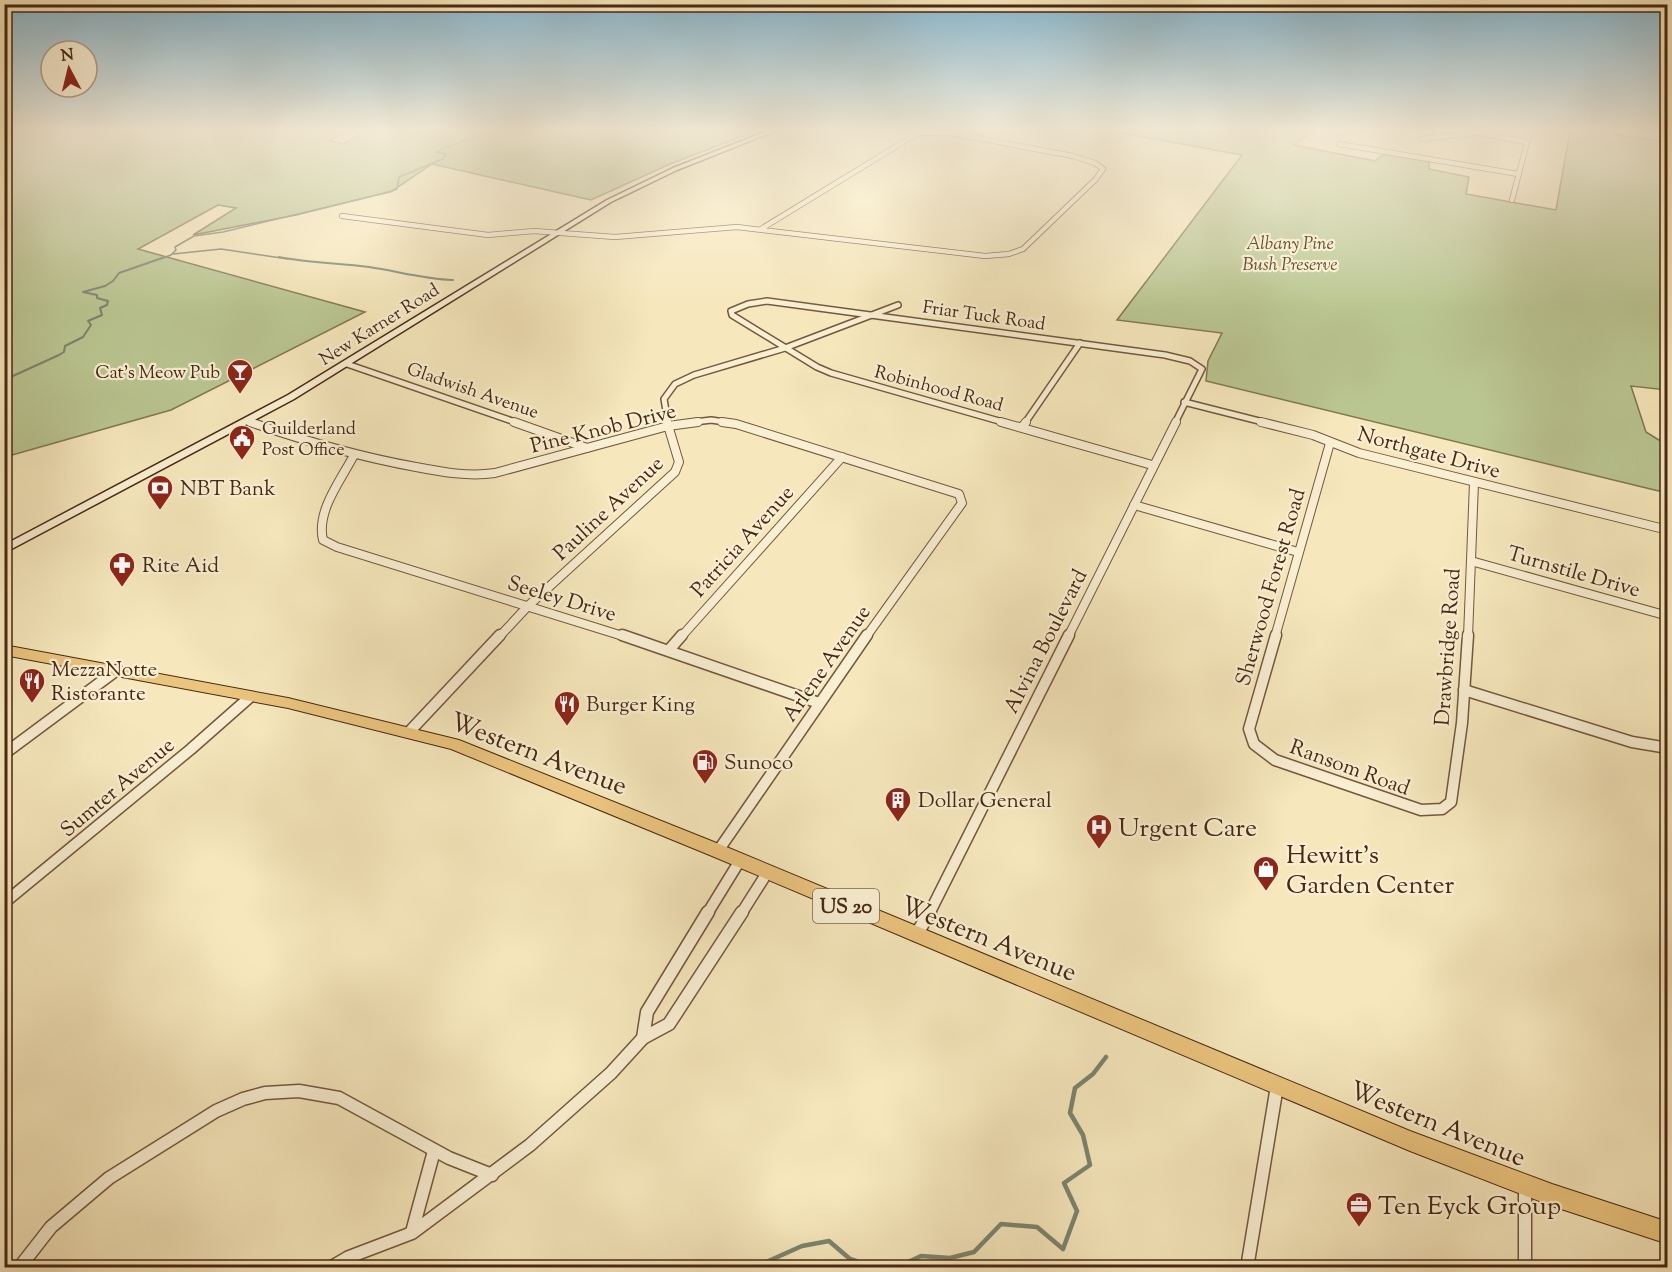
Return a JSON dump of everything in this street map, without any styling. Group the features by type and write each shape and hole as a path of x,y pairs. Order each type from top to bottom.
{"main road":[{"name":"New Karner Road","path":"4,549 248,421 347,364 573,222 630,190"},
{"name":"Western Avenue","path":"4,650 250,697 410,731 454,744 718,851 739,862 1410,1141 1526,1185 1668,1233"}],"street":[{"path":"760,229 824,190"},
{"path":"342,216 488,235 534,231 582,236 621,236 728,226 985,256 1009,254 1028,244 1084,190"},
{"path":"1512,200 1514,190"},
{"path":"573,222 572,231 582,236"},
{"name":"Robinhood Road","path":"767,301 748,304 732,310 731,313 817,367 1152,465"},
{"name":"Friar Tuck Road","path":"767,301 1165,355 1196,364"},
{"name":"Pauline Avenue","path":"410,731 528,606 675,472 679,462 668,426 664,399 675,384 694,375 785,348 898,305"},
{"path":"1023,426 1080,343"},
{"name":"Gladwish Avenue","path":"347,364 588,448"},
{"name":"Alvina Boulevard","path":"916,935 932,909 1184,402 1202,374 1202,369 1196,364"},
{"name":"Northgate Drive","path":"1184,402 1313,435 1330,443 1474,483 1668,530"},
{"name":"Pine Knob Drive","path":"248,421 310,443 354,455 456,473 487,475 668,426 721,421 954,492 962,497"},
{"name":"Sherwood Forest Road","path":"1252,742 1249,729 1330,443"},
{"name":"Seeley Drive","path":"354,455 320,526 323,540 337,547 669,650 819,703"},
{"name":"Patricia Avenue","path":"669,650 842,458"},
{"name":"Drawbridge Road","path":"1442,809 1451,802 1453,792 1464,690 1474,483"},
{"name":"Arlene Avenue","path":"718,851 819,703 962,503 962,497"},
{"path":"1134,505 1298,552"},
{"name":"Turnstile Drive","path":"1471,561 1668,616"},
{"path":"4,754 117,670"},
{"path":"1464,690 1632,742 1668,748"},
{"name":"Sumter Avenue","path":"4,903 191,749 250,697"},
{"name":"Ransom Road","path":"1252,742 1259,751 1275,760 1411,808 1430,811 1442,809"},
{"path":"643,1038 647,1012 739,862"},
{"path":"330,1268 345,1259 412,1233 492,1175 594,1088 643,1038 669,1024 767,873"},
{"path":"1247,1268 1277,1086"},
{"path":"19,1268 31,1250 66,1210 92,1189 219,1110 242,1100 293,1090 334,1096 470,1169 492,1175"},
{"path":"412,1233 434,1151"},
{"path":"1525,1268 1526,1185"}],"green space":[{"path":"5,190 393,190 296,215 193,235 236,208 218,205 138,249 365,312 171,410 5,457"},
{"path":"548,190 612,190 591,200"},
{"name":"Albany Pine Bush Preserve","path":"1215,190 1467,190 1466,194 1556,210 1559,190 1667,190 1667,390 1631,386 1646,432 1667,445 1667,493 1206,381 1208,361 1222,333 1117,320"}],"waterway":[{"path":"160,259 171,255 176,250 175,247 194,236 223,232 394,190"},
{"path":"173,254 221,249 288,259"},
{"path":"4,380 59,355 64,352 65,346 83,337 91,325 88,321 102,315 100,308 107,305 108,301 97,298 97,295 83,292 105,286 119,273 165,257"},
{"path":"279,257 369,267 421,277 453,280"},
{"path":"886,1268 904,1264 921,1256 950,1258 974,1252 1001,1224 1037,1227 1063,1249 1077,1211 1064,1183 1090,1165 1083,1135 1070,1113 1075,1088 1093,1074 1106,1057"},
{"path":"761,1268 764,1263 802,1246 829,1241 850,1259 877,1268"}],"place":[{"name":"Cat's Meow Pub","path":"240,395"},
{"name":"Guilderland Post Office","path":"242,461"},
{"name":"NBT Bank","path":"160,511"},
{"name":"Rite Aid","path":"122,588"},
{"name":"MezzaNotte Ristorante","path":"32,704"},
{"name":"Burger King","path":"567,727"},
{"name":"Sunoco","path":"705,785"},
{"name":"Dollar General","path":"898,823"},
{"name":"Urgent Care","path":"1099,850"},
{"name":"Hewitt's Garden Center","path":"1266,892"},
{"name":"Ten Eyck Group","path":"1359,1228"}]}
